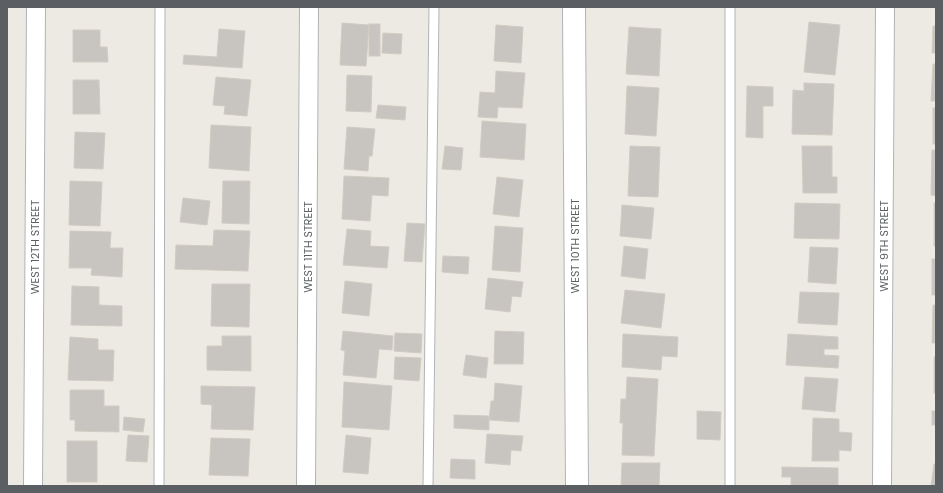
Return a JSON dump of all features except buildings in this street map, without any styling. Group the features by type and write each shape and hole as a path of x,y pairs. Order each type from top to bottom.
{"street":[{"name":"WEST 12TH STREET","path":"33,486 36,7"},
{"name":"WEST 11TH STREET","path":"306,486 309,7"},
{"name":"WEST 10TH STREET","path":"574,7 577,486"},
{"name":"WEST 9TH STREET","path":"882,486 885,7"}],"lane":[{"path":"160,7 160,486"},
{"path":"428,486 434,7"},
{"path":"730,7 730,486"}]}
